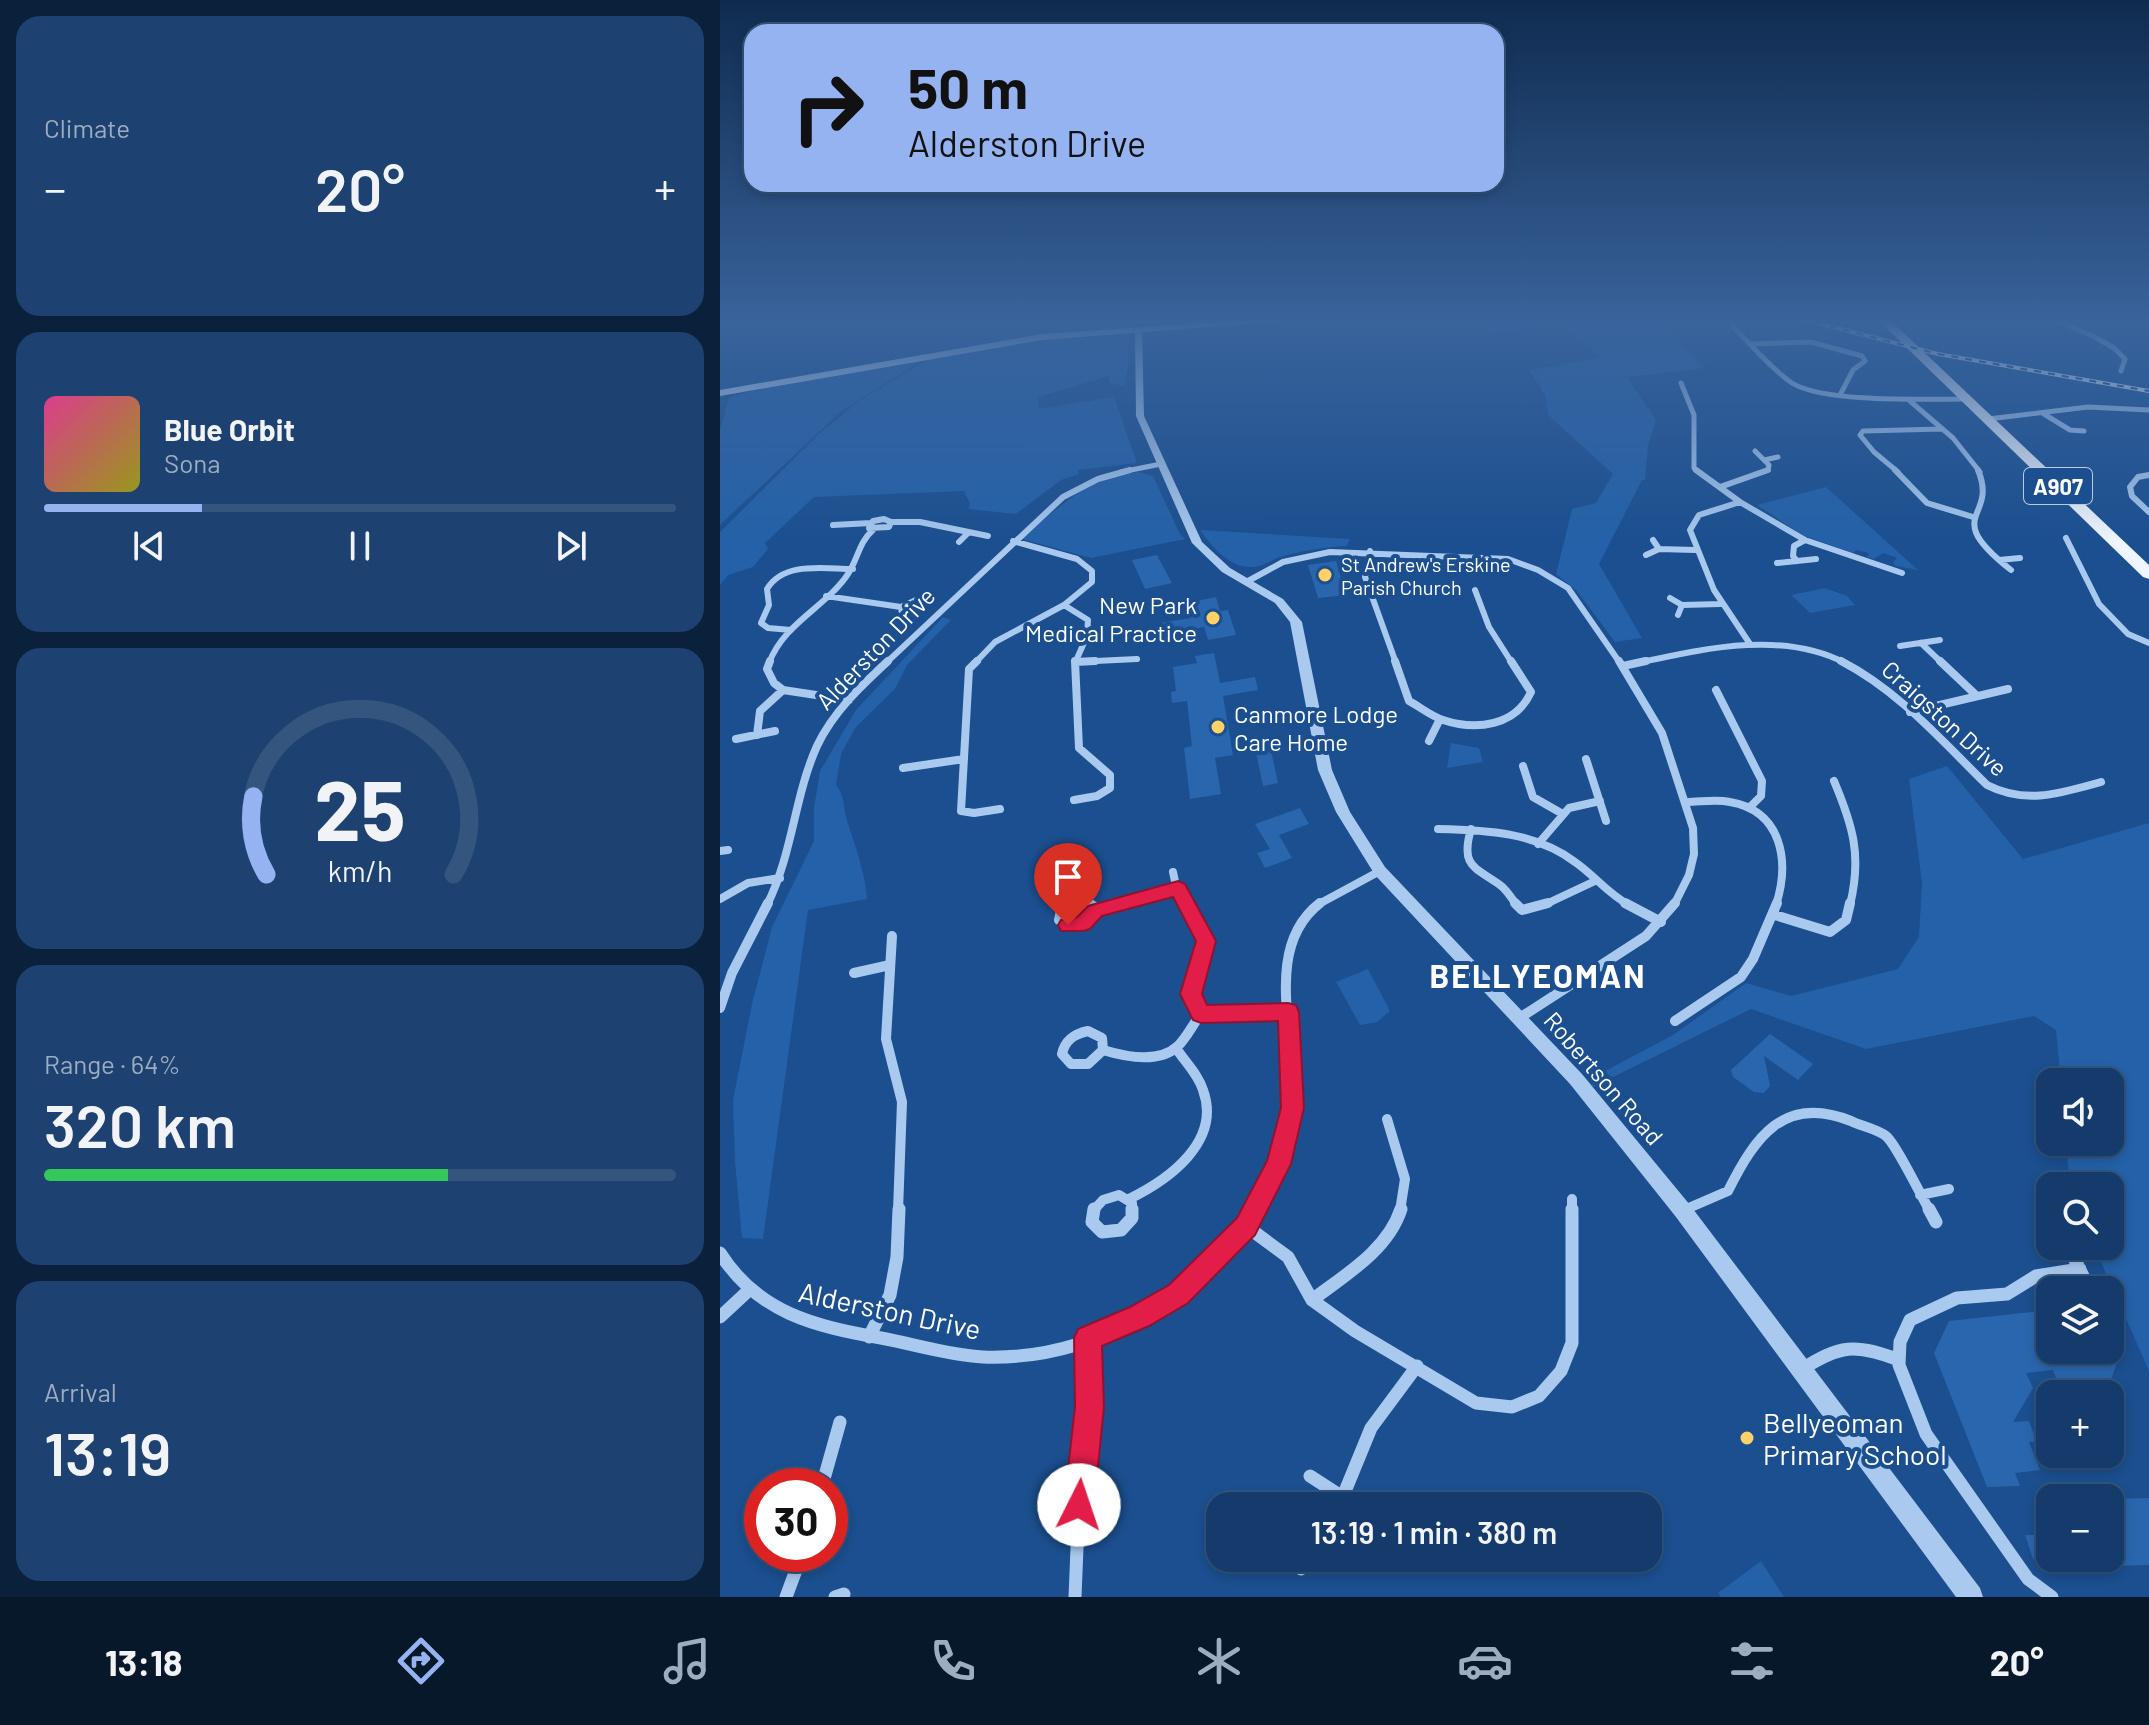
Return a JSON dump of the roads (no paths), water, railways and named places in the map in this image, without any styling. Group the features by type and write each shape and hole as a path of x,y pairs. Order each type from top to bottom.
{"main road":[{"name":"A907","path":"1961,394 2149,574"}],"street":[{"name":"Robertson Road","path":"1139,394 1140,416 1197,543 1226,570 1279,601 1296,622 1325,770 1343,812 1380,871 1576,1079 1683,1211 1971,1597"},
{"path":"1685,394 1694,415 1694,468 1740,502 1805,540 1902,573"},
{"path":"1833,394 1909,400 1967,399"},
{"path":"1909,400 1942,429 1980,472 1982,493 1971,525 1977,540 2011,570"},
{"path":"1988,419 2044,414 2096,404 2149,410"},
{"path":"2044,414 2070,430 2084,431"},
{"path":"1942,429 1863,431 1860,435 1927,503 1973,517"},
{"path":"2064,436 2070,430"},
{"path":"1720,487 1768,470 1769,465 1755,451"},
{"path":"1764,460 1778,457"},
{"name":"Alderston Drive","path":"720,1008 741,949 780,878 792,845 807,773 825,732 849,700 1013,541 1063,497 1086,481 1161,464"},
{"path":"2149,475 2138,477 2130,487 2132,496 2149,512"},
{"path":"1740,502 1699,515 1690,530 1695,550 1721,604 1750,644"},
{"path":"833,525 886,528 891,522 920,522 988,536"},
{"path":"849,700 783,690 774,683 767,669 770,659 791,630 853,569 861,538 872,526"},
{"path":"959,542 968,533"},
{"path":"2066,538 2076,550 2081,573 2102,606 2132,638 2149,643"},
{"path":"1653,540 1659,549"},
{"path":"1797,561 1793,556 1794,546 1805,540"},
{"path":"1000,809 974,813 961,811 969,669 995,642 1064,605 1092,582 1092,572 1087,564 1013,541"},
{"path":"1646,555 1659,549 1695,550"},
{"path":"1248,581 1283,562 1308,554 1370,551 1508,559 1538,570 1568,588 1623,666 1662,733 1686,802 1693,828 1694,854 1689,875 1675,904 1646,936 1518,1019"},
{"path":"1370,551 1365,577 1409,701 1440,719 1480,725 1502,721 1524,709 1531,692 1489,627 1475,590"},
{"path":"1999,560 2020,558"},
{"path":"1777,563 1816,559"},
{"path":"1882,566 1888,560"},
{"path":"791,630 768,628 761,623 769,605 765,592 769,583 789,572 853,569"},
{"path":"826,596 902,611 916,600"},
{"path":"1670,598 1682,605 1721,604"},
{"path":"1064,605 1088,620 1087,636 1075,662 1079,748 1110,775 1110,788 1097,796 1074,800"},
{"path":"1678,615 1682,605"},
{"path":"1900,646 1940,640"},
{"path":"1921,643 1977,696"},
{"name":"Craigston Drive","path":"1623,666 1720,646 1750,644 1798,648 1845,663 1876,682 1987,785 2002,795 2033,798 2101,782"},
{"path":"1075,662 1137,659"},
{"path":"1910,712 2008,689"},
{"path":"757,735 760,711 783,690"},
{"path":"1716,690 1762,781 1761,796 1749,808"},
{"path":"1429,741 1440,719"},
{"path":"736,739 775,731"},
{"path":"903,768 964,759"},
{"path":"1586,759 1606,821"},
{"path":"1523,766 1528,795 1537,803 1561,813"},
{"path":"1775,915 1830,932 1846,920 1856,880 1856,843 1834,781"},
{"path":"1538,844 1561,813 1569,808 1600,801"},
{"path":"1675,1021 1741,977 1775,915 1784,872 1784,850 1766,817 1749,808 1722,801 1686,802"},
{"path":"1438,829 1503,831 1538,844 1573,860 1621,901 1661,922"},
{"path":"1471,829 1467,843 1468,859 1482,875 1502,885 1511,901 1522,910 1542,906 1595,881"},
{"name":"Alderston Drive","path":"720,1253 748,1291 798,1319 869,1337 984,1357 1025,1354 1088,1338 1139,1316 1178,1294 1246,1226 1279,1164 1292,1108 1289,967 1297,931 1308,911 1380,871"},
{"path":"1173,872 1178,889 1206,941 1191,994 1201,1014"},
{"path":"720,899 735,887 757,879 780,878"},
{"path":"1095,911 1178,889"},
{"path":"869,1337 890,1295 897,1257 902,1102 886,1039 892,936"},
{"path":"854,973 890,965"},
{"path":"1201,1014 1288,1012"},
{"path":"1103,1050 1123,1056 1147,1057 1176,1048 1201,1014"},
{"path":"1129,1199 1155,1188 1184,1166 1202,1133 1205,1094 1176,1048"},
{"path":"1683,1211 1728,1191 1748,1151 1771,1125 1802,1113 1840,1117 1887,1136 1936,1222"},
{"path":"1312,1300 1379,1247 1400,1219 1405,1178 1387,1119"},
{"path":"1920,1195 1949,1189"},
{"path":"1246,1226 1288,1257 1312,1300 1355,1331 1476,1403 1512,1407 1539,1396 1561,1371 1572,1343 1572,1199"},
{"path":"2075,1260 2083,1276"},
{"path":"2052,1597 2028,1579 1926,1434 1899,1360 1900,1342 1910,1320 1957,1298 2007,1294 2036,1276 2080,1269"},
{"path":"720,1317 748,1291"},
{"path":"1075,1597 1080,1475 1090,1407 1088,1338"},
{"path":"1800,1370 1825,1353 1850,1345 1869,1347 1899,1360"},
{"path":"1346,1492 1371,1428 1417,1366"},
{"path":"827,1468 840,1422"},
{"path":"1310,1476 1330,1492"},
{"path":"786,1597 795,1572"}],"place":[{"name":"St Andrew's Erskine Parish Church","path":"1325,575"},
{"name":"New Park Medical Practice","path":"1213,618"},
{"name":"Canmore Lodge Care Home","path":"1218,727"},
{"name":"Bellyeoman Primary School","path":"1747,1438"}],"district":[{"name":"BELLYEOMAN","path":"1538,975"}]}
